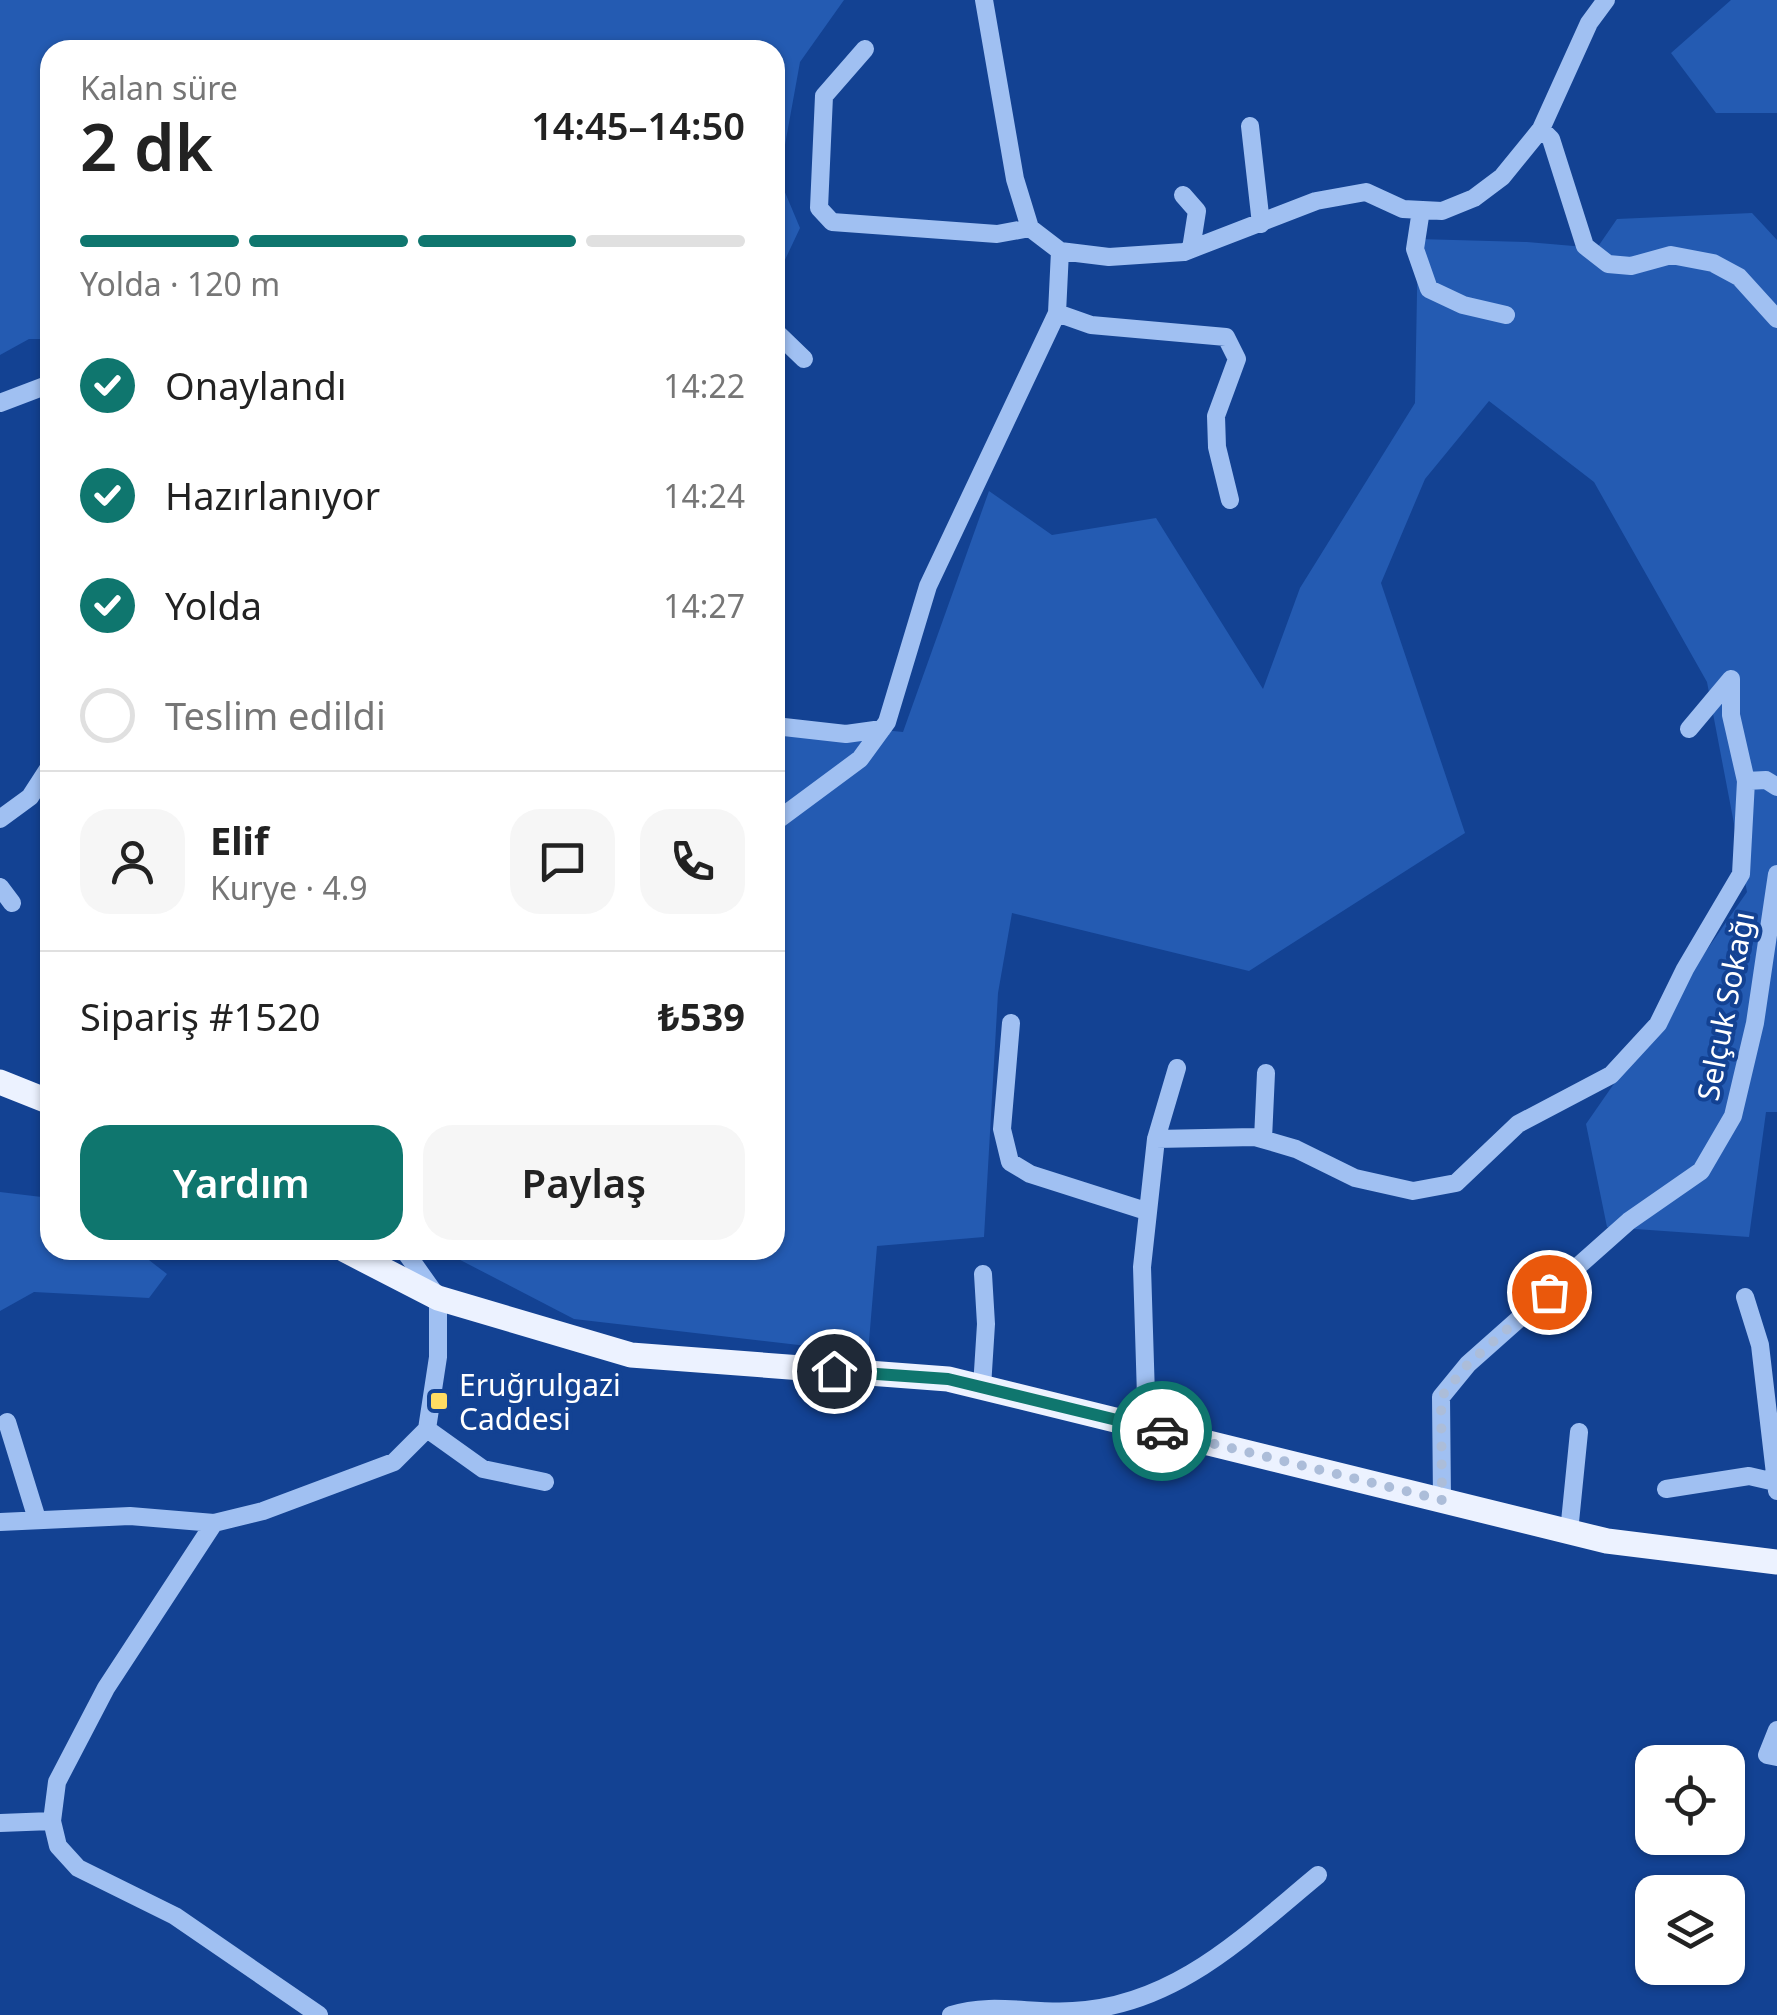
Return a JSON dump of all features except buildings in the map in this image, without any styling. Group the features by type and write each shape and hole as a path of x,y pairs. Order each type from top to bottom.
{"main road":[{"path":"0,1082 40,1098"},
{"path":"364,1260 438,1298 630,1355 948,1379 1607,1541 1777,1562"}],"street":[{"path":"984,0 1015,179 1030,228 1060,251 1109,256 1191,249 1316,200 1366,192 1403,209 1442,211 1474,198 1502,177 1541,130 1589,23 1606,0"},
{"path":"865,49 824,96 820,208 832,222 996,234 1030,228"},
{"path":"1250,126 1260,224"},
{"path":"1541,130 1550,138 1585,246 1608,264 1632,266 1672,255 1713,262 1739,277 1777,319"},
{"path":"1184,195 1197,212 1191,249"},
{"path":"1421,210 1415,250 1428,289 1464,305 1506,315"},
{"path":"785,815 860,759 887,722 928,586 1057,313 1060,251"},
{"path":"1057,313 1091,326 1226,337 1236,359 1216,416 1218,447 1230,500"},
{"path":"785,341 804,359"},
{"path":"0,402 40,388"},
{"path":"1156,1140 1219,1136 1263,1139 1296,1148 1354,1178 1413,1190 1456,1183 1518,1124 1611,1075 1658,1024 1685,969 1741,874 1746,781 1731,716 1731,680 1688,729"},
{"path":"785,727 846,734 882,729"},
{"path":"1746,781 1766,780 1777,787"},
{"path":"0,819 30,796 40,781"},
{"name":"Selçuk Sokağı","path":"1442,1500 1441,1397 1468,1364 1629,1221 1701,1172 1733,1116 1755,1023 1777,874"},
{"path":"0,887 12,903"},
{"path":"1011,1023 1002,1129 1010,1162 1030,1174 1146,1211"},
{"path":"1147,1428 1142,1267 1146,1211 1156,1140 1177,1068"},
{"path":"1263,1139 1266,1073"},
{"path":"0,1522 130,1516 214,1522 263,1511 394,1462 427,1428 438,1358 438,1298 411,1260"},
{"path":"982,1387 986,1324 983,1274"},
{"path":"1666,1489 1750,1476 1776,1487 1760,1344 1745,1297"},
{"path":"7,1422 37,1519"},
{"path":"427,1428 483,1469 545,1482"},
{"path":"1569,1532 1578,1432"},
{"path":"214,1522 106,1688 57,1782 52,1821 58,1846 78,1868 175,1916 319,2015"},
{"path":"1777,1730 1767,1754 1777,1757"},
{"path":"0,1822 52,1821"},
{"path":"951,2015 977,2007 1074,2012 1121,2004 1177,1984 1226,1952 1318,1875"}],"shaded area":[{"path":"0,0 844,0 800,62 785,145 785,40 40,40 40,339 29,339 0,355"},
{"path":"1731,0 1777,0 1777,113 1716,113 1671,53"},
{"path":"785,192 800,228 785,260"},
{"path":"1752,213 1777,240 1777,1112 1766,1112 1749,1237 1607,1227 1586,1124 1747,892 1707,682 1594,482 1489,401 1425,479 1381,583 1465,833 1249,971 1012,913 998,993 984,1237 877,1246 868,1353 574,1319 460,1260 785,1260 785,720 903,732 989,491 1052,535 1156,518 1263,689 1300,588 1415,403 1418,239 1597,248 1617,219"},
{"path":"0,1192 40,1197 40,1260 149,1260 167,1274 149,1298 34,1292 0,1311"}],"way so far":[{"path":"1162,1431 1442,1500 1441,1397 1468,1364 1549,1292"}],"place":[{"name":"Eruğrulgazi Caddesi","path":"439,1401"}],"route":[{"path":"834,1371 948,1379 1162,1431"}]}
